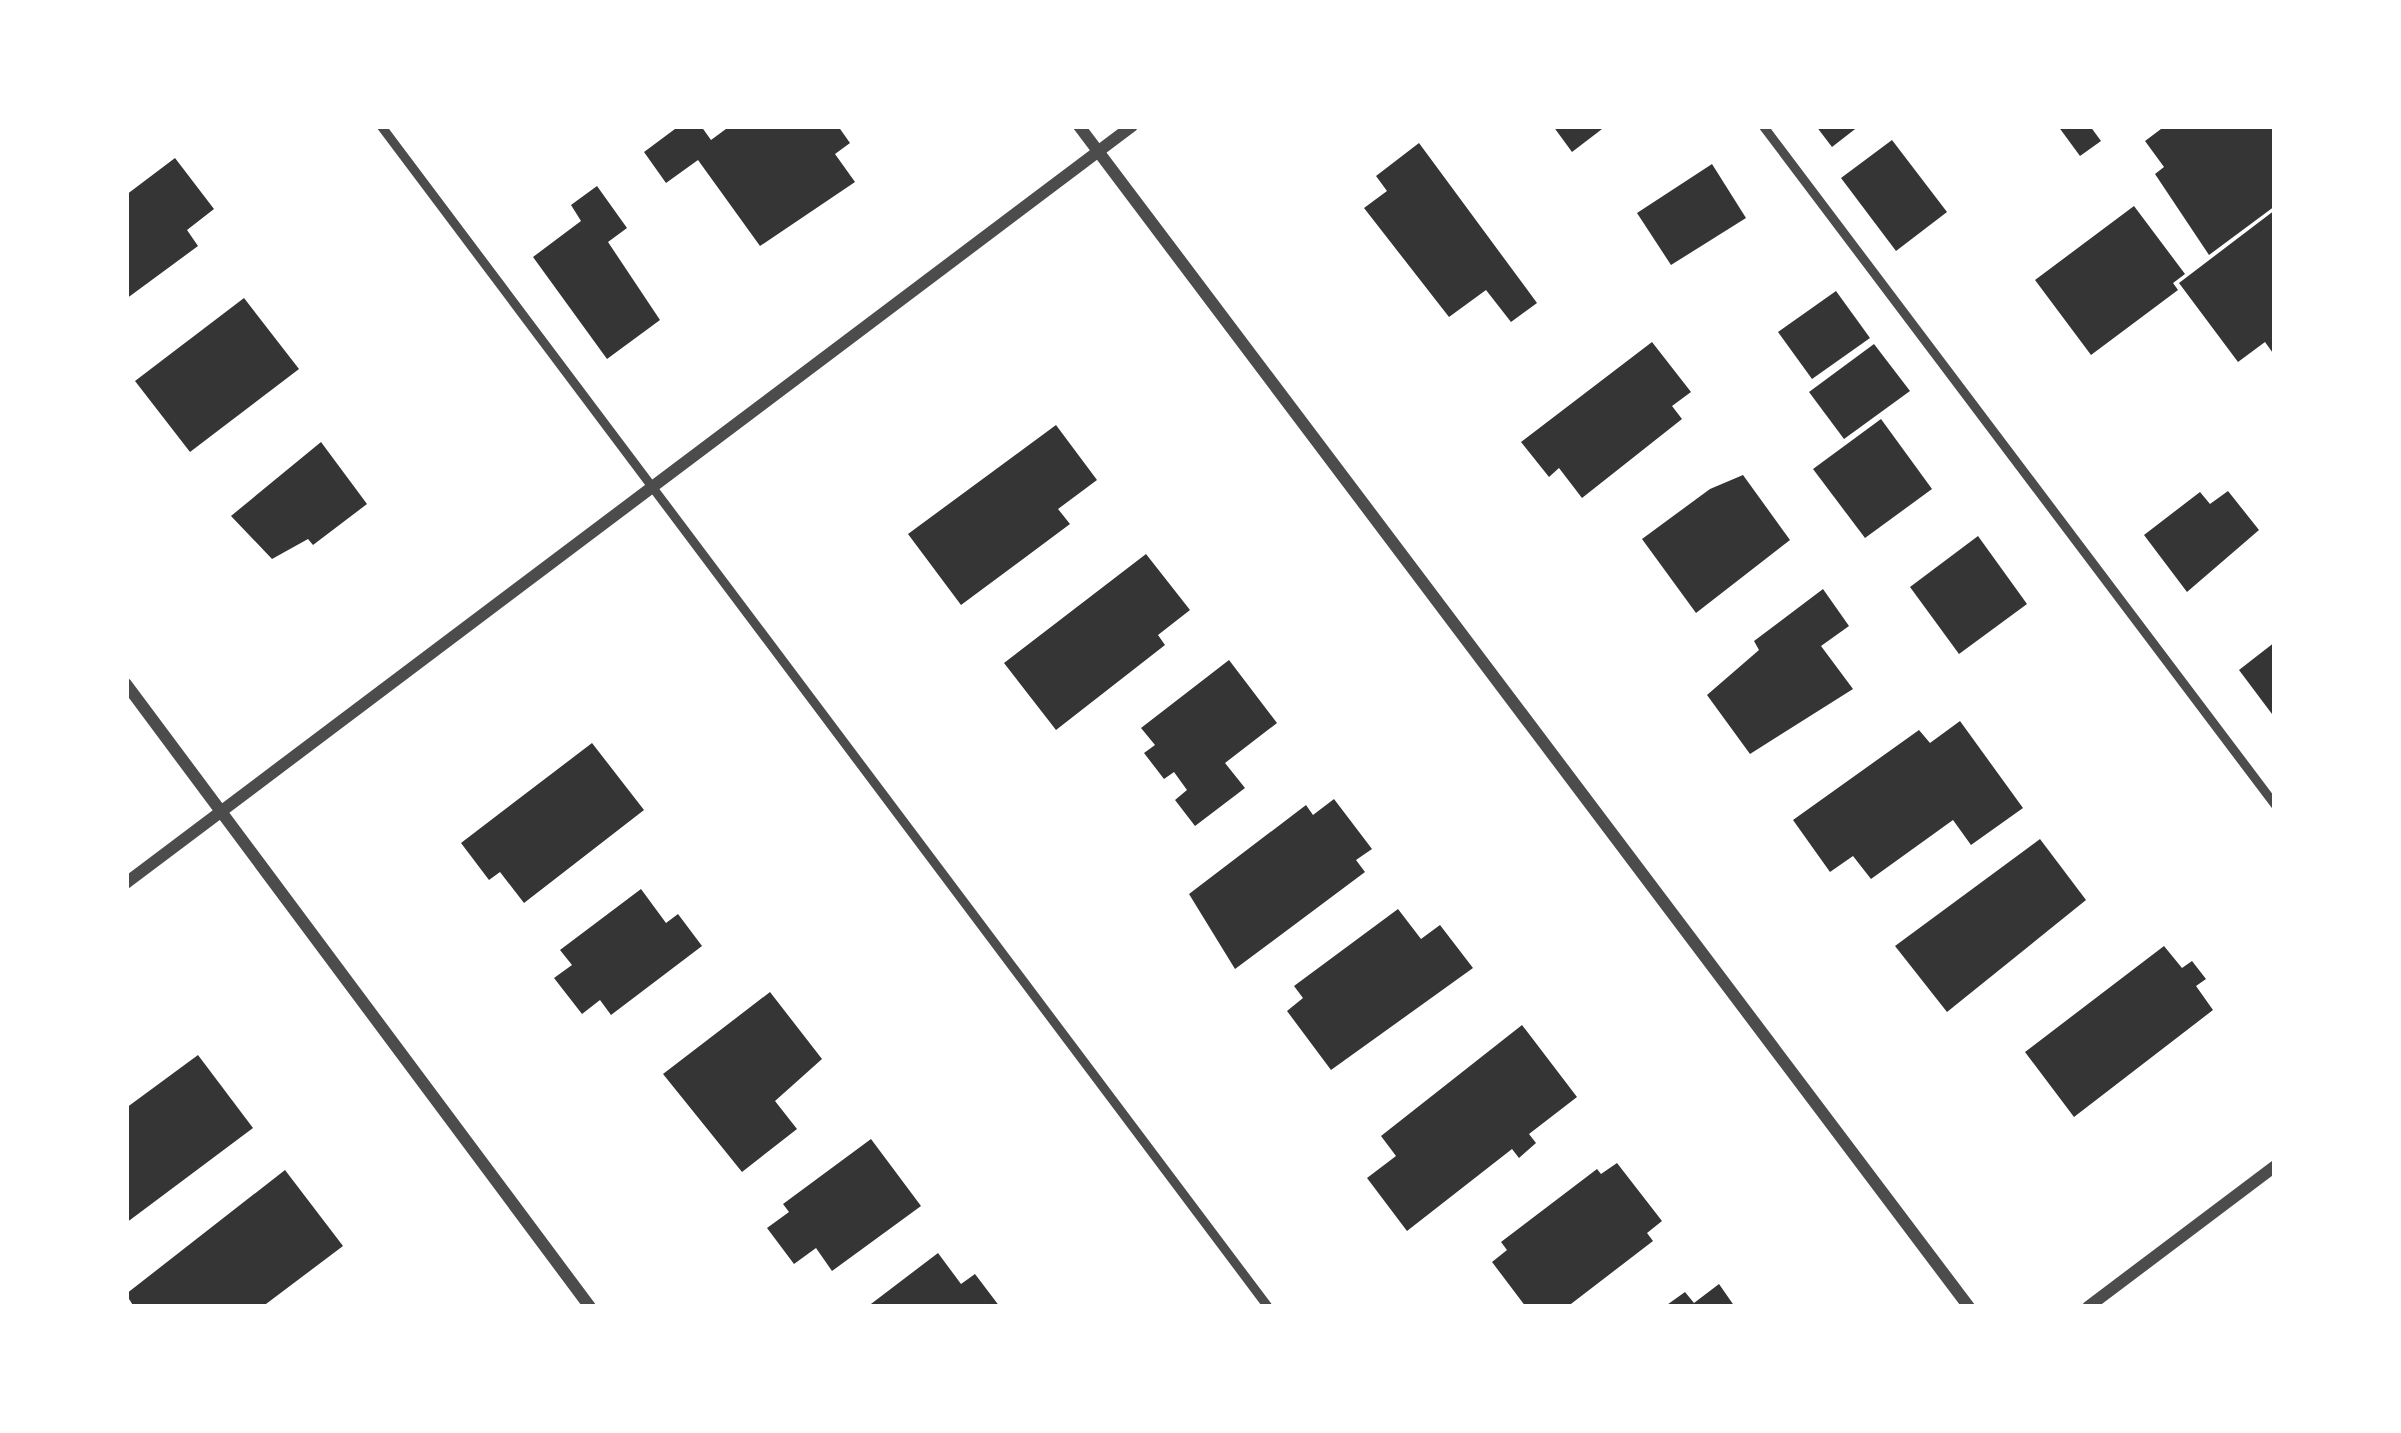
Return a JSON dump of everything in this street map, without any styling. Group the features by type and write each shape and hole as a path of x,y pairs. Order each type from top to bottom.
{"street":[{"path":"1078,126 1969,1307"},
{"path":"126,883 1132,126"},
{"path":"126,684 590,1307"},
{"path":"2088,1307 2275,1166"}],"lane":[{"path":"381,126 1268,1307"},
{"path":"1763,126 2275,805"}],"building":[{"path":"679,126 701,126 711,140 730,126 838,126 850,143 835,154 855,182 760,246 698,160 666,183 644,152"},
{"path":"1553,126 1606,126 1572,152"},
{"path":"1816,126 1859,126 1832,147"},
{"path":"2058,126 2090,126 2101,141 2080,156"},
{"path":"2165,126 2275,126 2275,206 2209,255 2155,174 2164,167 2145,141"},
{"path":"1892,140 1947,212 1896,251 1841,178"},
{"path":"1419,143 1537,303 1511,322 1486,290 1449,317 1364,208 1387,191 1376,176"},
{"path":"175,158 214,209 187,230 198,246 126,299 126,195"},
{"path":"1712,164 1746,218 1671,265 1637,213"},
{"path":"597,186 627,228 608,242 660,320 607,359 533,257 581,221 571,205"},
{"path":"2134,206 2185,274 2173,283 2178,290 2091,355 2035,280"},
{"path":"2275,210 2275,356 2265,342 2238,362 2179,283"},
{"path":"1836,291 1870,338 1812,379 1778,332"},
{"path":"244,298 299,369 190,452 135,381"},
{"path":"1652,342 1691,392 1672,406 1682,419 1582,498 1559,468 1549,477 1521,442"},
{"path":"1874,344 1910,391 1844,439 1809,392"},
{"path":"1881,419 1932,489 1865,538 1813,469"},
{"path":"1056,425 1097,480 1058,509 1070,524 961,605 908,534"},
{"path":"321,442 367,504 313,545 308,539 272,559 231,516"},
{"path":"1743,475 1790,540 1696,613 1642,539 1710,489"},
{"path":"2228,491 2259,530 2187,592 2144,535 2200,492 2210,504"},
{"path":"1978,536 2027,604 1959,654 1910,587"},
{"path":"1146,554 1190,610 1158,635 1165,645 1056,730 1004,663"},
{"path":"1823,589 1849,626 1821,646 1853,689 1750,754 1707,695 1759,650 1754,641"},
{"path":"2275,642 2275,718 2239,670"},
{"path":"1229,660 1277,723 1225,763 1245,788 1195,826 1175,800 1187,790 1174,772 1164,779 1144,753 1155,745 1141,728"},
{"path":"1960,721 2023,808 1971,845 1953,820 1871,879 1853,856 1830,872 1793,820 1919,730 1930,743"},
{"path":"592,743 644,810 524,903 500,872 489,880 461,843"},
{"path":"1334,799 1372,849 1356,860 1365,872 1235,969 1189,894 1306,805 1313,815"},
{"path":"2040,839 2086,900 1947,1012 1895,946"},
{"path":"641,889 666,923 678,914 702,946 611,1015 600,1000 582,1014 554,978 572,965 560,950"},
{"path":"1398,909 1421,939 1440,925 1473,968 1331,1070 1287,1011 1303,998 1294,986"},
{"path":"2164,946 2182,968 2192,961 2206,979 2196,986 2213,1010 2074,1117 2025,1052"},
{"path":"770,992 822,1059 775,1101 797,1129 742,1172 663,1074"},
{"path":"1522,1025 1577,1097 1529,1134 1536,1143 1519,1158 1512,1149 1407,1231 1367,1178 1396,1156 1381,1136"},
{"path":"198,1055 253,1128 126,1223 126,1108"},
{"path":"871,1139 921,1206 832,1271 816,1248 794,1264 767,1228 789,1212 783,1204"},
{"path":"1617,1163 1662,1221 1647,1233 1653,1241 1567,1307 1526,1307 1492,1262 1507,1250 1501,1242 1597,1169 1601,1174"},
{"path":"285,1170 343,1246 262,1307 134,1307 126,1294"},
{"path":"938,1253 961,1284 975,1274 1000,1307 867,1307"},
{"path":"1719,1284 1735,1307 1664,1307 1685,1292 1694,1303"}]}
